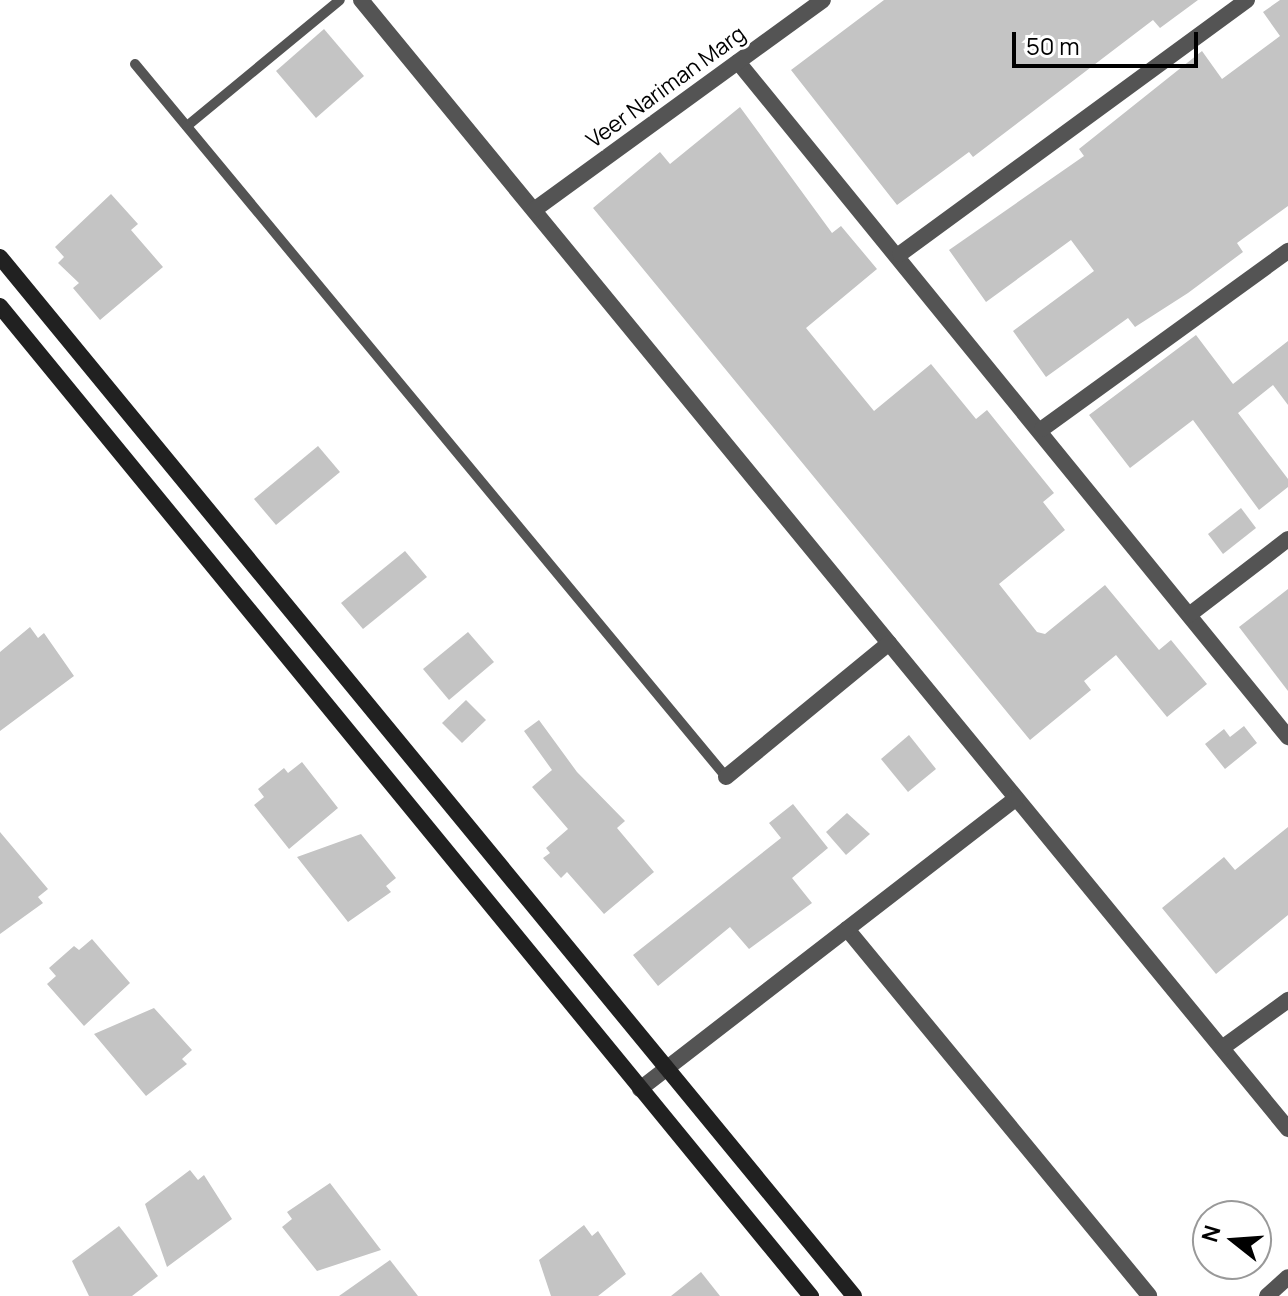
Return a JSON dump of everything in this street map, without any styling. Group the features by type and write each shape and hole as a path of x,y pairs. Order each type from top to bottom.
{"main road":[{"path":"0,257 854,1296"},
{"path":"0,306 811,1296"}],"street":[{"path":"361,0 1288,1129"},
{"name":"Veer Nariman Marg","path":"534,210 823,0"},
{"path":"900,254 1247,0"},
{"path":"738,62 900,254 1288,737"},
{"path":"1042,429 1288,251"},
{"path":"1189,615 1288,539"},
{"path":"726,777 889,643"},
{"path":"640,1089 1016,798"},
{"path":"847,929 1149,1296"},
{"path":"1222,1048 1288,1000"},
{"path":"1267,1296 1288,1277"}],"lane":[{"path":"187,126 340,0"},
{"path":"135,64 726,777"}],"building":[{"path":"884,0 1198,0 1160,28 1153,20 973,157 969,152 897,205 791,70"},
{"path":"1280,0 1288,0 1288,206 1237,243 1243,252 1188,293 1135,327 1128,318 1046,377 1013,331 1094,271 1071,240 986,302 949,250 1084,156 1079,149 1202,51 1222,79 1280,36 1263,12"},
{"path":"324,29 364,76 316,118 276,71"},
{"path":"740,107 832,233 841,226 877,269 806,328 874,411 931,364 976,419 987,410 1054,493 1043,502 1065,530 999,584 1037,632 1045,634 1105,585 1159,650 1171,640 1207,684 1167,717 1116,655 1084,681 1091,690 1030,740 593,208 660,152 670,164"},
{"path":"111,194 138,224 131,230 163,267 100,320 73,288 79,283 58,263 64,257 55,247"},
{"path":"1196,335 1233,384 1288,341 1288,405 1273,385 1238,413 1288,479 1288,487 1259,510 1193,420 1130,468 1089,415"},
{"path":"318,446 340,472 276,525 254,499"},
{"path":"1241,508 1256,528 1223,554 1208,534"},
{"path":"405,551 427,577 363,629 341,603"},
{"path":"1288,589 1288,691 1239,627"},
{"path":"30,627 38,638 44,633 74,676 0,731 0,652"},
{"path":"468,632 494,662 449,700 423,669"},
{"path":"466,700 486,720 462,743 442,723"},
{"path":"539,720 577,772 625,821 617,828 654,872 604,914 567,872 561,878 543,858 550,853 546,848 568,829 532,787 552,770 524,731"},
{"path":"1244,726 1257,743 1225,769 1205,744 1224,729 1230,737"},
{"path":"909,735 936,769 908,792 881,759"},
{"path":"302,762 338,808 289,849 254,805 264,797 258,789 284,768 288,773"},
{"path":"793,804 828,848 792,878 812,903 749,949 730,927 658,986 633,955 781,838 769,823"},
{"path":"847,813 870,834 846,855 826,832"},
{"path":"1288,827 1288,915 1216,974 1162,908 1224,857 1235,870"},
{"path":"0,832 48,889 38,897 43,903 0,934"},
{"path":"361,834 396,878 386,886 391,892 348,922 297,857"},
{"path":"92,939 130,983 84,1026 47,984 56,976 49,968 74,946 79,950"},
{"path":"154,1008 192,1050 182,1059 187,1064 146,1096 94,1034"},
{"path":"190,1170 198,1180 204,1175 232,1219 167,1267 145,1204"},
{"path":"330,1183 381,1250 317,1271 282,1227 292,1219 287,1212"},
{"path":"584,1225 592,1236 598,1231 626,1274 598,1296 551,1296 539,1260"},
{"path":"119,1226 158,1276 132,1296 89,1296 72,1261"},
{"path":"390,1260 418,1296 339,1296"},
{"path":"701,1272 720,1296 671,1296"}]}
